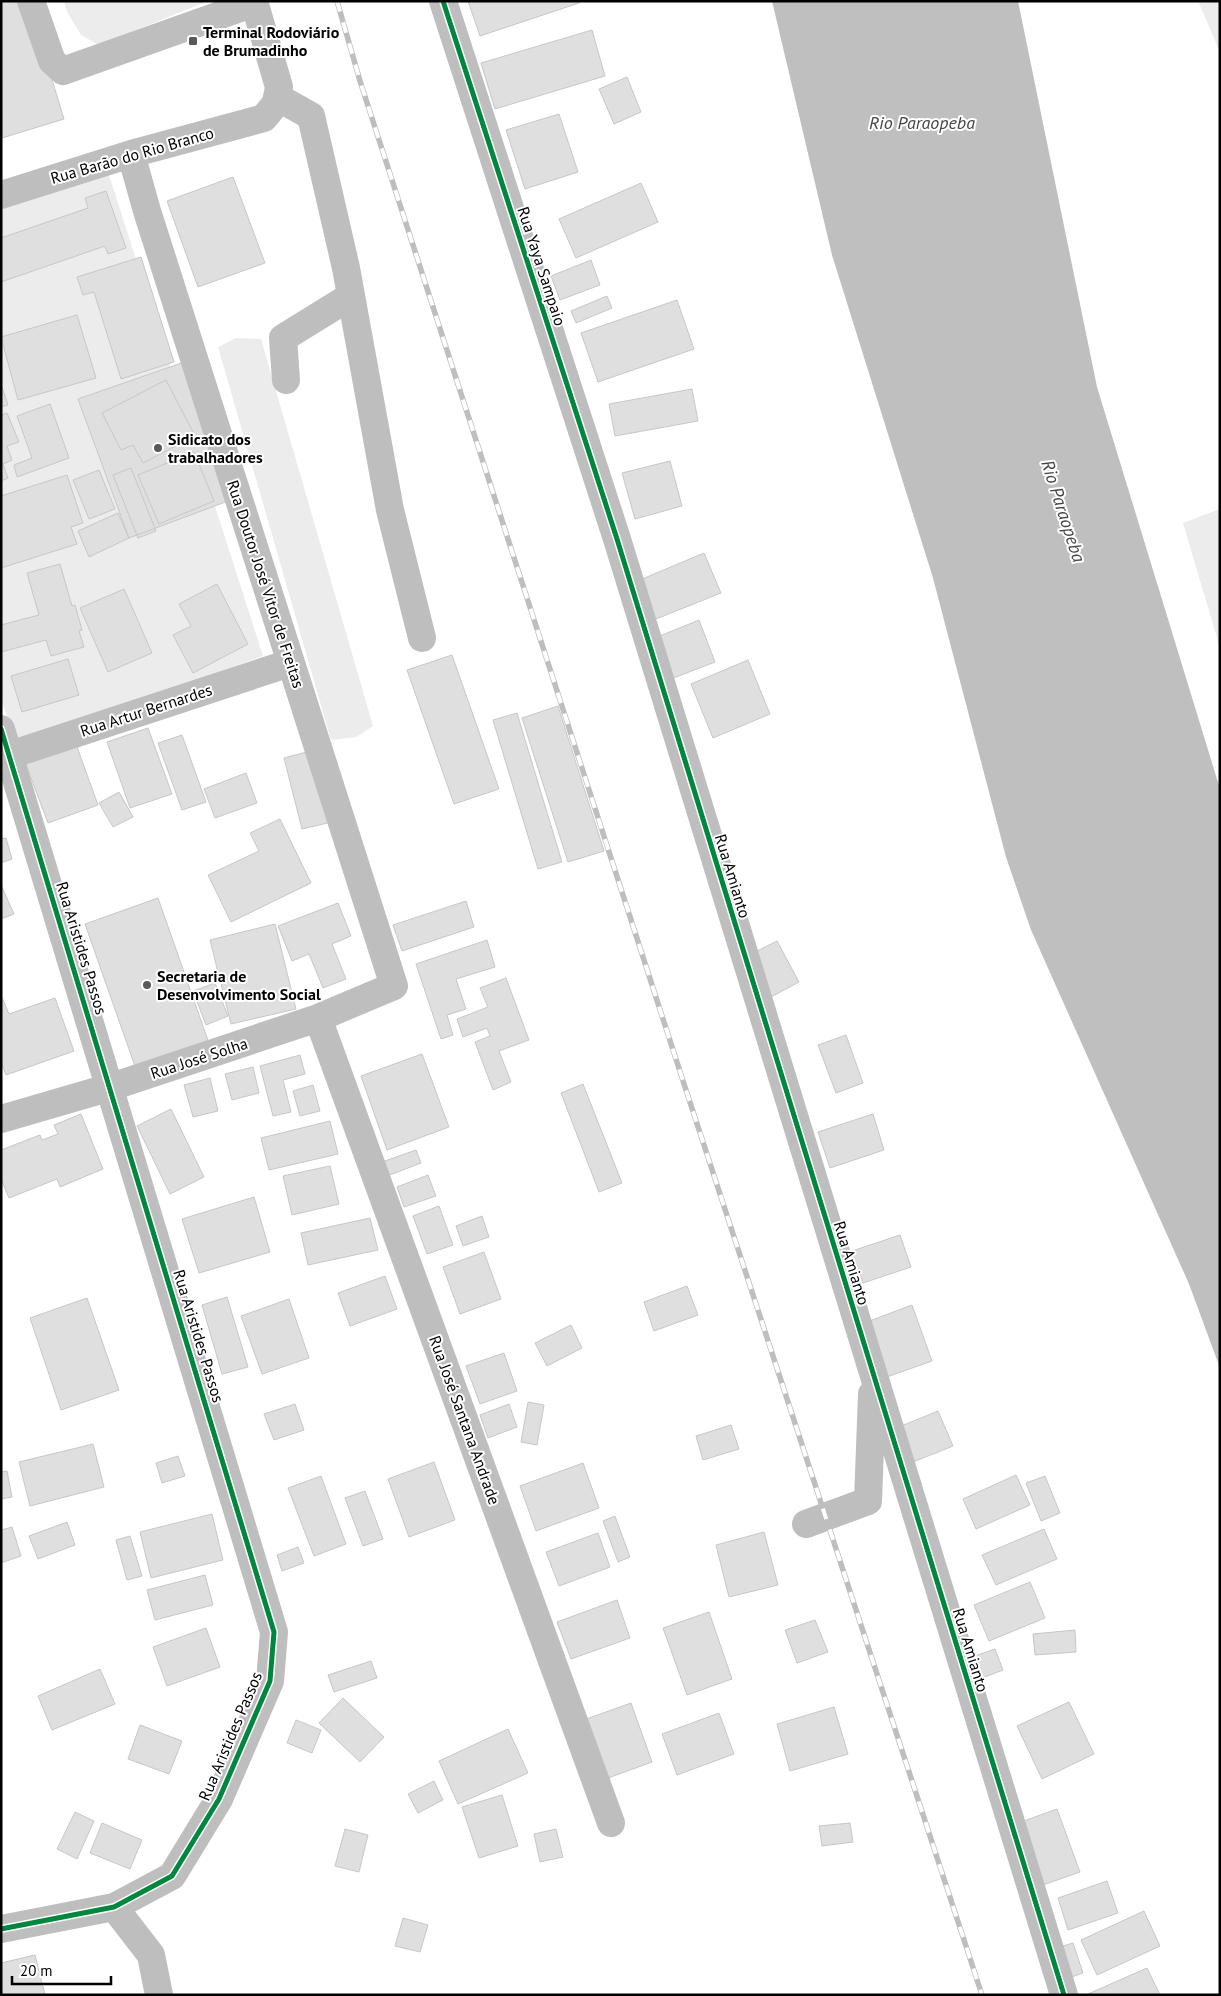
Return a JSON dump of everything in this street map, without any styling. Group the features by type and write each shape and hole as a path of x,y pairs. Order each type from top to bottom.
{"street":[{"path":"31,1 52,61 63,71 254,2 279,86 271,107 311,116 351,296 390,510 422,638"},
{"name":"Rua Yaya Sampaio","path":"443,1 617,539"},
{"name":"Rua Barão do Rio Branco","path":"1,195 271,107"},
{"name":"Rua Doutor José Vitor de Freitas","path":"131,154 147,211 394,986"},
{"path":"286,380 283,338 351,296"},
{"name":"Rua Amianto","path":"617,539 1064,1995"},
{"name":"Rua Artur Bernardes","path":"6,757 290,663"},
{"name":"Rua Aristides Passos","path":"1,729 6,757 111,1087 274,1632 270,1681 219,1799 172,1876 114,1907 1,1929"},
{"name":"Rua José Solha","path":"1,1120 111,1087 318,1018 394,986"},
{"name":"Rua José Santana Andrade","path":"318,1018 611,1823"},
{"path":"806,1524 868,1501 872,1373"},
{"path":"114,1907 151,1955 159,1995"}],"shaded area":[{"path":"64,1 208,1 99,45 81,35 67,12"},
{"path":"1198,1 1220,1 1220,52"},
{"path":"108,172 263,656 17,748 1,698 1,208"},
{"path":"236,338 261,339 373,726 356,737 331,740 218,347"},
{"path":"1220,509 1220,648 1183,523"}],"water":[{"name":"Rio Paraopeba","path":"772,1 1018,1 1097,387 1220,789 1220,1368 1189,1284 1031,930 1006,857 933,578 832,255"}],"building":[{"path":"1,1 28,1 64,119 2,138"},
{"path":"468,1 579,1 579,3 480,36"},
{"path":"592,30 605,76 495,109 481,63"},
{"path":"627,77 641,112 614,124 599,89"},
{"path":"559,114 578,172 525,189 506,130"},
{"path":"233,177 265,263 198,287 167,201"},
{"path":"641,183 658,222 576,258 559,219"},
{"path":"106,191 126,248 108,254 105,246 1,282 1,238 88,208 85,198"},
{"path":"141,257 174,362 121,379 94,292 83,295 77,277"},
{"path":"591,260 600,285 560,300 551,276"},
{"path":"607,296 612,308 576,323 571,311"},
{"path":"677,300 694,349 598,382 581,333"},
{"path":"77,315 96,378 18,400 1,337"},
{"name":"Sidicato dos trabalhadores","path":"190,360 236,498 129,538 78,399"},
{"path":"166,380 195,436 143,463 133,445 121,450 102,413"},
{"path":"1,384 8,405 1,407"},
{"path":"692,389 698,421 615,436 609,404"},
{"path":"50,404 69,458 17,477 14,465 32,458 17,416"},
{"path":"7,413 19,442 7,446 12,460 3,464 8,478 1,481 1,415"},
{"path":"194,452 214,501 159,524 138,475"},
{"path":"670,461 682,506 635,519 622,473"},
{"path":"131,468 156,531 138,538 113,475"},
{"path":"99,470 115,509 89,519 73,480"},
{"path":"67,475 83,523 71,527 77,544 1,568 1,496"},
{"path":"118,513 129,538 89,557 78,531"},
{"path":"704,553 721,593 651,621 635,582"},
{"path":"60,564 72,606 75,605 82,630 79,631 84,647 51,656 46,640 1,652 1,625 39,615 27,573"},
{"path":"217,584 248,644 193,673 173,635 191,626 179,604"},
{"path":"124,589 152,653 108,672 80,608"},
{"path":"699,620 715,662 671,679 655,638"},
{"path":"452,655 499,789 454,804 407,670"},
{"path":"68,659 79,695 22,712 11,676"},
{"path":"748,660 770,714 713,738 691,684"},
{"path":"558,706 604,851 568,862 522,718"},
{"path":"517,713 562,862 538,869 493,720"},
{"path":"148,728 172,794 130,808 107,742"},
{"path":"182,735 206,802 182,810 158,743"},
{"path":"76,744 98,805 48,823 25,762"},
{"path":"314,750 332,822 302,829 284,758"},
{"path":"246,773 257,803 215,818 204,789"},
{"path":"119,792 133,817 113,827 99,803"},
{"path":"280,819 311,883 231,922 208,875 259,851 250,833"},
{"path":"6,838 12,859 1,863 1,839"},
{"path":"1,885 14,914 1,919"},
{"name":"Secretaria de Desenvolvimento Social","path":"158,898 210,1046 137,1072 85,924"},
{"path":"466,901 474,927 402,951 393,925"},
{"path":"338,903 351,936 332,944 346,979 323,988 309,954 292,961 278,926"},
{"path":"275,924 296,1009 231,1024 210,940"},
{"path":"487,940 495,967 456,979 466,1009 447,1015 453,1035 441,1039 416,964"},
{"path":"777,941 799,982 769,998 747,956"},
{"path":"506,978 529,1040 499,1051 511,1082 493,1090 475,1042 490,1036 487,1028 463,1037 457,1019 488,1007 480,988"},
{"path":"215,983 228,1016 206,1025 193,991"},
{"path":"1,995 9,1014 55,998 74,1051 6,1075 1,1062"},
{"path":"846,1035 863,1083 836,1093 818,1045"},
{"path":"422,1054 449,1127 387,1150 361,1076"},
{"path":"300,1055 305,1074 283,1080 291,1112 273,1116 260,1066"},
{"path":"253,1067 259,1093 232,1100 225,1074"},
{"path":"210,1078 218,1111 193,1117 184,1085"},
{"path":"583,1084 622,1183 599,1192 561,1093"},
{"path":"313,1085 320,1111 300,1116 293,1091"},
{"path":"171,1109 204,1177 170,1194 137,1126"},
{"path":"81,1114 103,1169 60,1187 57,1179 9,1198 1,1179 1,1150 40,1135 42,1140 58,1134 54,1125"},
{"path":"873,1114 884,1150 830,1168 818,1132"},
{"path":"330,1121 338,1154 269,1170 261,1138"},
{"path":"416,1150 421,1163 387,1176 382,1162"},
{"path":"330,1166 339,1204 292,1215 283,1176"},
{"path":"428,1175 436,1196 404,1207 397,1187"},
{"path":"254,1197 270,1252 199,1273 182,1219"},
{"path":"439,1206 453,1245 427,1254 413,1216"},
{"path":"482,1216 489,1237 463,1246 456,1226"},
{"path":"370,1218 378,1250 308,1265 301,1233"},
{"path":"900,1235 911,1267 863,1283 852,1251"},
{"path":"484,1252 501,1299 460,1314 443,1267"},
{"path":"385,1276 397,1309 350,1326 338,1293"},
{"path":"687,1286 698,1315 654,1331 644,1302"},
{"path":"227,1297 248,1367 222,1374 202,1305"},
{"path":"87,1298 119,1390 61,1410 30,1318"},
{"path":"289,1299 309,1358 262,1374 241,1316"},
{"path":"912,1305 932,1361 884,1378 864,1323"},
{"path":"571,1325 582,1348 547,1366 535,1343"},
{"path":"504,1353 517,1391 480,1404 466,1366"},
{"path":"528,1402 544,1405 537,1445 521,1442"},
{"path":"295,1404 304,1430 274,1440 264,1414"},
{"path":"509,1404 517,1427 488,1438 480,1415"},
{"path":"938,1411 953,1446 908,1464 894,1429"},
{"path":"731,1425 739,1449 703,1460 696,1436"},
{"path":"93,1444 104,1487 30,1506 19,1462"},
{"path":"178,1456 185,1476 162,1483 156,1463"},
{"path":"434,1462 455,1520 409,1537 388,1479"},
{"path":"583,1463 599,1508 536,1531 520,1486"},
{"path":"7,1471 12,1497 1,1499 1,1472"},
{"path":"1016,1475 1030,1505 976,1529 963,1499"},
{"path":"321,1476 346,1544 314,1556 288,1488"},
{"path":"1045,1476 1060,1513 1041,1521 1026,1483"},
{"path":"365,1491 383,1539 363,1546 345,1498"},
{"path":"212,1514 223,1560 151,1578 140,1532"},
{"path":"615,1516 630,1557 618,1562 603,1521"},
{"path":"67,1522 75,1545 38,1559 29,1536"},
{"path":"12,1527 21,1556 1,1563 1,1530"},
{"path":"1044,1529 1057,1559 996,1585 982,1555"},
{"path":"764,1532 778,1585 729,1597 716,1545"},
{"path":"598,1533 610,1567 559,1586 546,1552"},
{"path":"130,1536 142,1576 127,1580 116,1540"},
{"path":"298,1547 304,1563 282,1571 277,1555"},
{"path":"205,1575 213,1605 155,1620 147,1590"},
{"path":"1030,1582 1045,1618 989,1641 974,1605"},
{"path":"617,1600 630,1638 571,1659 557,1622"},
{"path":"709,1612 732,1679 687,1695 663,1628"},
{"path":"815,1620 828,1652 797,1663 785,1630"},
{"path":"206,1628 220,1667 167,1686 153,1647"},
{"path":"1075,1630 1076,1652 1035,1655 1033,1634"},
{"path":"995,1649 1003,1670 977,1680 969,1658"},
{"path":"371,1661 377,1678 334,1692 328,1675"},
{"path":"100,1669 115,1704 52,1730 38,1696"},
{"path":"343,1698 384,1737 360,1762 319,1723"},
{"path":"1069,1702 1094,1754 1042,1779 1017,1726"},
{"path":"631,1703 652,1762 600,1781 578,1722"},
{"path":"834,1707 848,1754 790,1771 777,1724"},
{"path":"719,1713 734,1754 677,1775 662,1734"},
{"path":"296,1720 321,1730 312,1753 287,1743"},
{"path":"140,1725 182,1741 169,1774 128,1759"},
{"path":"508,1729 528,1773 458,1804 439,1761"},
{"path":"434,1781 443,1800 418,1813 408,1794"},
{"path":"502,1795 518,1846 479,1858 462,1807"},
{"path":"1057,1809 1080,1872 1043,1885 1021,1822"},
{"path":"75,1812 94,1821 77,1859 57,1849"},
{"path":"102,1823 142,1840 130,1869 90,1853"},
{"path":"850,1823 853,1842 822,1846 819,1826"},
{"path":"345,1829 368,1835 359,1872 335,1866"},
{"path":"556,1829 563,1857 540,1862 534,1834"},
{"path":"1107,1881 1118,1913 1068,1930 1058,1898"},
{"path":"1144,1911 1160,1946 1097,1975 1081,1940"},
{"path":"403,1918 428,1925 420,1952 395,1946"},
{"path":"1073,1943 1083,1973 1060,1981 1050,1950"},
{"path":"35,1955 45,1995 1,1995 1,1963"},
{"path":"1147,1968 1160,1995 1088,1994"}],"railway":[{"path":"337,1 360,81 685,1087 982,1995"}],"cycle path":[{"path":"443,1 617,539 1064,1995"},
{"path":"1,729 274,1632 270,1681 219,1799 172,1876 114,1907 1,1929"}],"place":[{"name":"Terminal Rodoviário de Brumadinho","path":"193,41"},
{"name":"Sidicato dos trabalhadores","path":"158,448"},
{"name":"Secretaria de Desenvolvimento Social","path":"147,985"}]}
